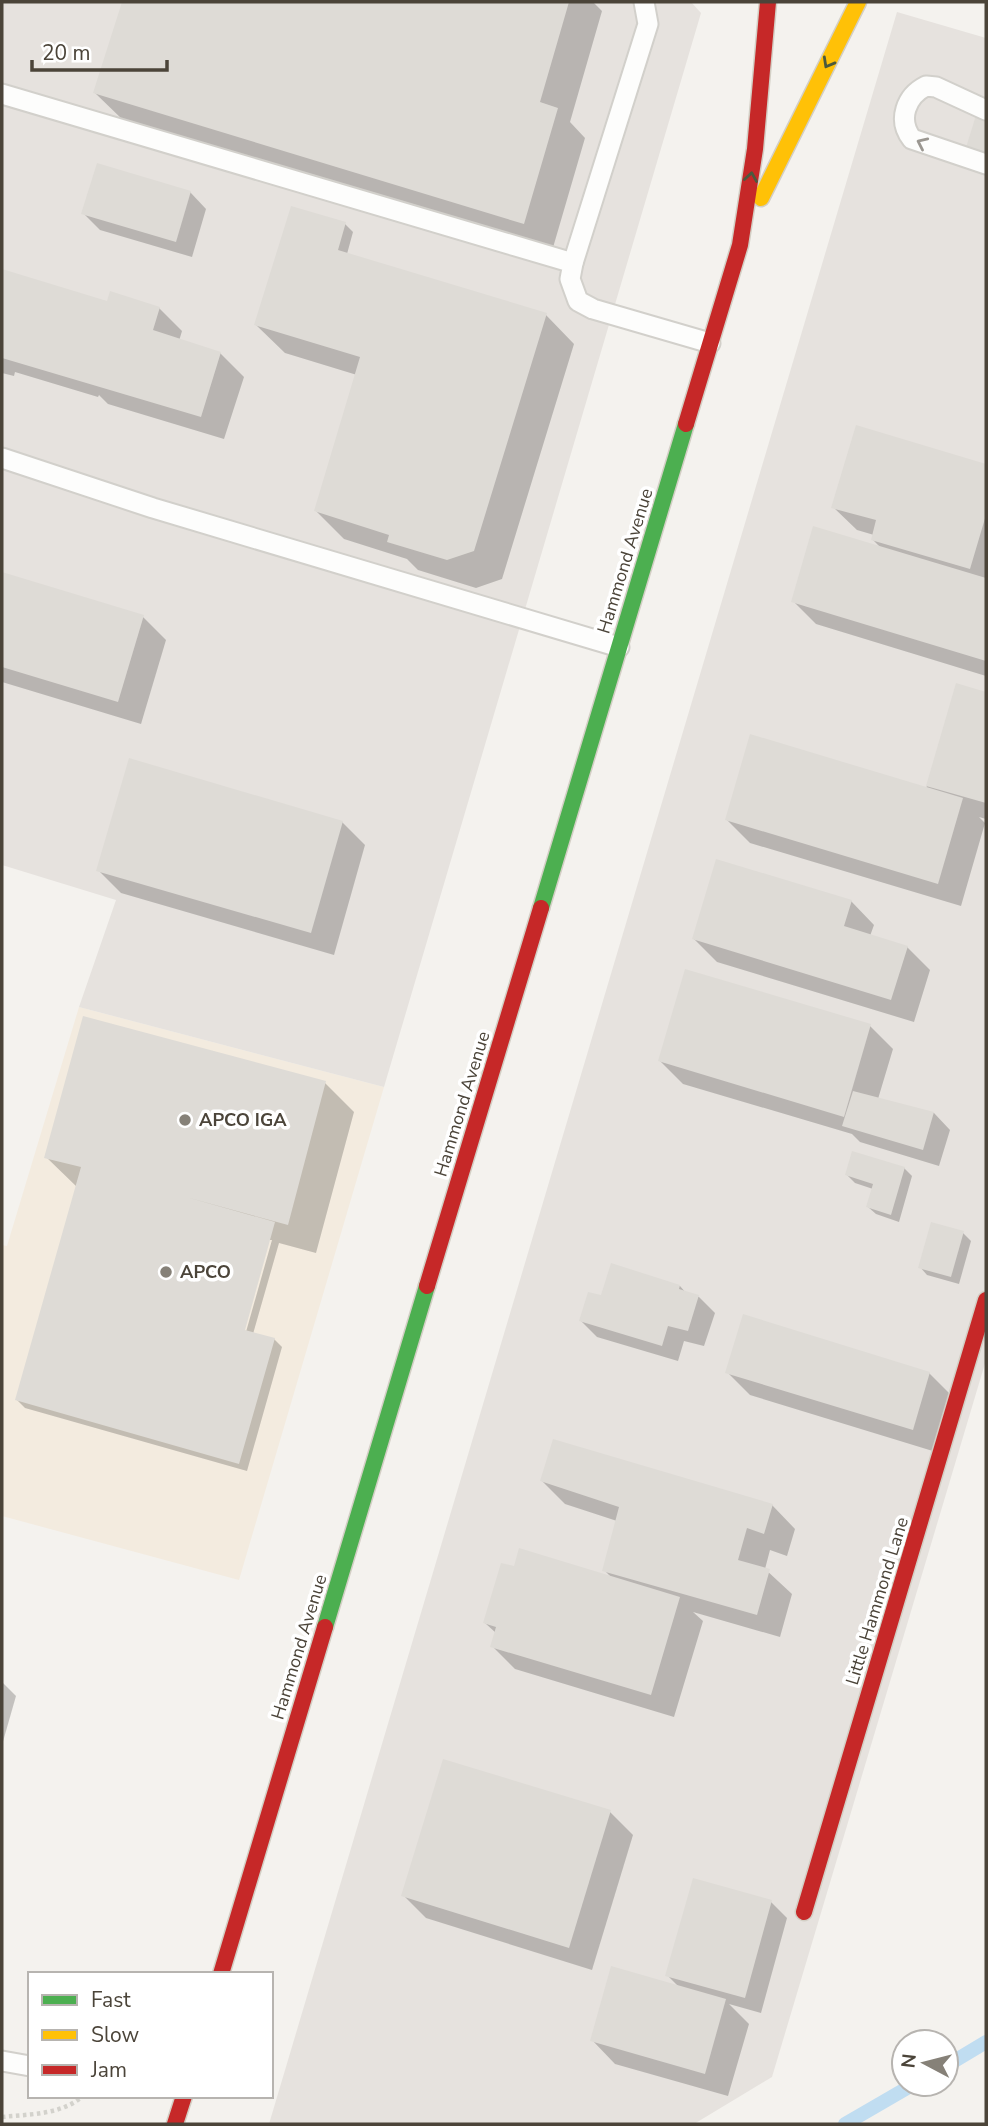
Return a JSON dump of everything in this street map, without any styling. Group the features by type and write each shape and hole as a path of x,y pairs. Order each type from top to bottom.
{"main road":[{"name":"Hammond Avenue","path":"222,1972 740,245 755,149 768,2"},
{"name":"Hammond Avenue","path":"740,245 858,2"},
{"name":"Little Hammond Lane","path":"804,1912 986,1300"},
{"path":"175,2124 183,2098"}],"lane":[{"path":"644,2 648,24 573,263 573,291 586,305 710,344"},
{"path":"986,110 936,87 926,86 910,97 905,112 905,125 912,139 986,164"},
{"path":"2,94 573,263"},
{"path":"2,458 153,508 619,648"},
{"path":"2,2061 28,2066"}],"path":[{"path":"2,2117 53,2111 74,2104 81,2098"}],"shaded area":[{"path":"2,2 691,2 701,13 384,1087 79,1007 116,900 2,865"},
{"path":"897,12 986,38 986,1360 772,2077 694,2124 269,2124"},
{"name":"APCO","path":"79,1007 384,1087 239,1580 2,1516 2,1245 7,1246"}],"building":[{"path":"122,2 569,2 540,102 558,108 524,224 93,93"},
{"path":"977,112 986,114 986,160 964,154"},
{"path":"97,163 191,191 176,242 81,214"},
{"path":"291,206 346,222 338,250 547,313 474,551 447,560 387,542 389,535 314,511 360,357 254,325"},
{"path":"2,269 107,301 110,291 160,307 153,330 221,352 201,417 2,358"},
{"path":"856,425 986,464 986,515 970,569 871,540 876,520 831,508"},
{"path":"813,526 986,578 986,661 791,602"},
{"path":"2,572 144,615 118,702 2,667"},
{"path":"956,683 986,692 986,803 926,786"},
{"path":"750,734 963,798 938,884 725,820"},
{"path":"129,758 343,821 311,933 96,871"},
{"path":"716,859 852,900 844,926 908,946 891,1000 692,939"},
{"path":"685,969 871,1024 844,1117 658,1061"},
{"path":"83,1016 326,1081 288,1225 186,1197 275,1222 245,1330 275,1338 239,1464 15,1400 81,1167 44,1158"},
{"path":"853,1091 934,1112 923,1150 842,1126"},
{"path":"852,1151 905,1167 891,1215 866,1207 873,1184 845,1175"},
{"path":"931,1222 964,1231 951,1277 918,1268"},
{"path":"611,1263 680,1285 679,1289 699,1295 688,1331 668,1326 662,1346 579,1321 588,1292 601,1295"},
{"path":"743,1314 930,1372 913,1430 725,1373"},
{"path":"553,1439 773,1504 764,1534 747,1528 738,1560 770,1569 757,1615 602,1571 619,1507 540,1481"},
{"path":"519,1548 680,1597 651,1695 490,1647 496,1627 483,1623 501,1563 514,1566"},
{"path":"443,1759 611,1810 569,1948 401,1896"},
{"path":"693,1878 772,1900 745,1998 665,1976"},
{"path":"611,1966 726,1999 705,2074 590,2041"}],"waterway":[{"path":"960,2058 986,2042"},
{"path":"845,2124 890,2098"}],"traffic: fast":[{"path":"541,908 686,424"},
{"path":"325,1627 427,1286"}],"traffic: slow":[{"path":"761,198 858,2"}],"traffic: jam":[{"path":"686,424 740,245 755,149 768,2"},
{"path":"427,1286 541,908"},
{"path":"804,1912 986,1300"},
{"path":"222,1972 325,1627"},
{"path":"175,2124 183,2098"}],"place":[{"name":"APCO IGA","path":"185,1120"},
{"name":"APCO","path":"166,1272"}]}
